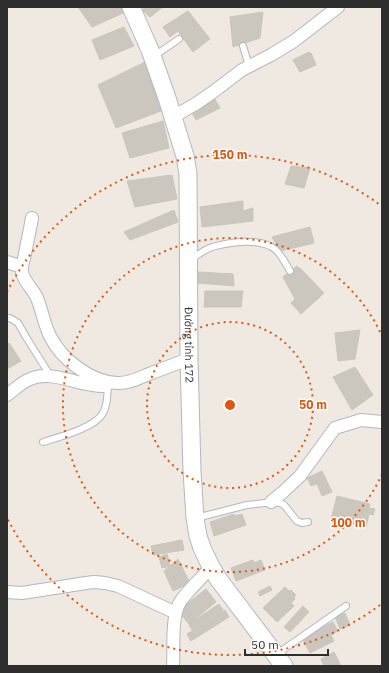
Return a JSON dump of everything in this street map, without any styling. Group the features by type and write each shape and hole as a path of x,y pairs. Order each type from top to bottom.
{"main road":[{"name":"Đường tỉnh 172","path":"131,7 152,57 173,117 185,156 188,174 189,359 192,471 195,518 198,536 211,567 223,586 280,661"}],"street":[{"path":"173,117 213,92 242,70 294,41 338,7"},
{"path":"32,218 22,271 26,282 37,298 50,336 66,359 94,377 114,385"},
{"path":"7,262 22,266"},
{"path":"7,395 29,379 40,376 51,376 105,387 131,381 189,359"},
{"path":"271,502 300,476 334,428 361,420 382,422"},
{"path":"173,666 174,621 179,604 211,567"},
{"path":"7,592 22,593 90,583 105,583 118,586 176,613"}],"lane":[{"path":"152,57 179,40"},
{"path":"243,46 249,66"},
{"path":"189,260 200,253 227,244 240,242 261,243 275,249 283,258 290,271"},
{"path":"7,318 10,318 18,323 51,376"},
{"path":"43,442 88,426 98,420 103,414 114,385"},
{"path":"195,518 229,509 271,502 280,502 297,521 302,523 308,522"},
{"path":"280,661 346,606"}],"building":[{"path":"78,7 121,7 123,13 92,27"},
{"path":"146,7 163,7 150,17 142,10"},
{"path":"188,11 210,39 193,52 178,31 170,37 163,27"},
{"path":"263,12 260,38 233,47 230,17"},
{"path":"124,27 134,46 100,60 92,40"},
{"path":"309,52 315,63 300,71 293,60"},
{"path":"311,53 316,65 300,72 293,60"},
{"path":"145,62 161,111 116,128 98,85"},
{"path":"213,96 220,108 196,120 190,109"},
{"path":"163,121 169,148 130,158 122,133"},
{"path":"291,166 310,168 304,188 285,184"},
{"path":"172,175 177,199 135,207 127,181"},
{"path":"243,201 243,211 253,208 253,221 202,227 200,207"},
{"path":"174,210 178,222 130,240 124,232"},
{"path":"310,227 314,243 280,251 272,237"},
{"path":"297,266 322,295 301,314 291,303 299,295 283,277"},
{"path":"300,268 324,293 301,310 283,277"},
{"path":"198,272 233,274 234,286 198,283"},
{"path":"205,291 243,291 241,307 204,307"},
{"path":"360,330 355,359 338,361 335,333"},
{"path":"9,343 21,361 7,369 7,345"},
{"path":"355,367 373,395 352,410 333,377"},
{"path":"322,471 332,492 322,496 317,484 311,486 307,478"},
{"path":"337,496 370,504 369,508 375,509 373,515 369,514 366,527 331,519"},
{"path":"234,514 235,516 242,514 246,525 214,536 210,522"},
{"path":"182,540 184,550 153,555 151,546"},
{"path":"167,554 170,566 162,568 159,557"},
{"path":"178,559 190,583 173,591 164,571"},
{"path":"253,560 254,563 261,560 265,570 236,581 231,568"},
{"path":"270,586 272,590 260,596 258,592"},
{"path":"285,587 296,595 294,597 295,599 291,603 294,606 277,622 263,608"},
{"path":"206,589 216,602 189,624 178,611"},
{"path":"219,604 223,610 192,630 189,624"},
{"path":"303,606 309,612 290,632 284,627"},
{"path":"225,610 229,617 191,641 187,634"},
{"path":"345,613 350,625 340,629 335,617"},
{"path":"333,622 338,631 331,635 334,641 310,653 302,638"},
{"path":"334,652 341,666 324,666 321,659"}]}
